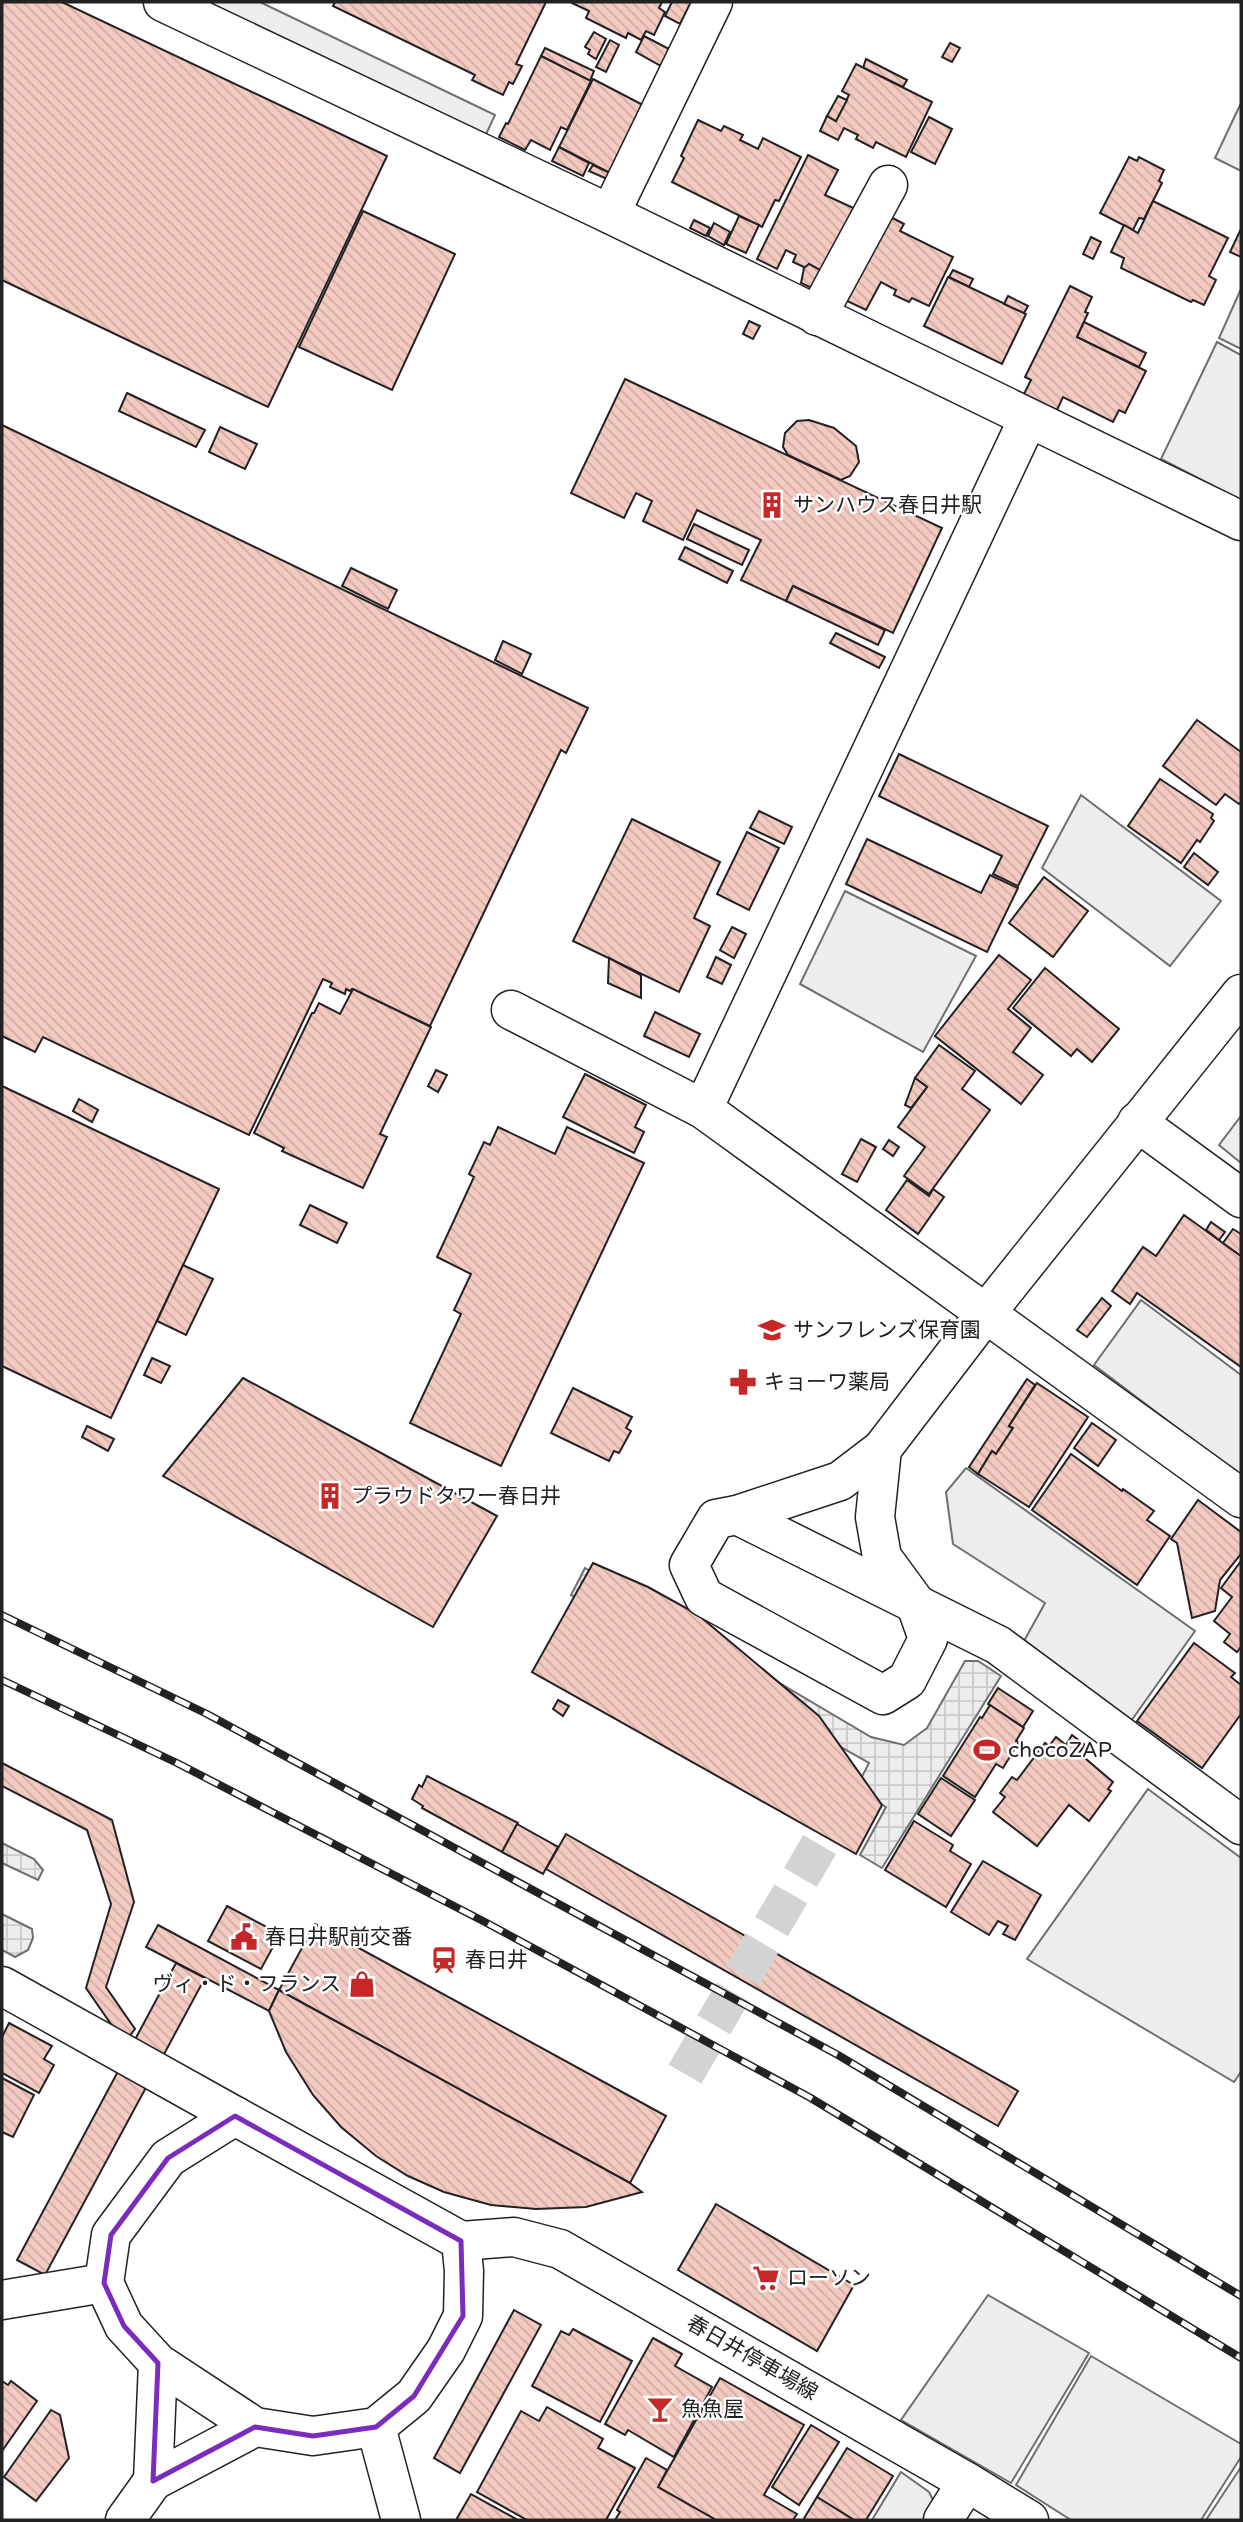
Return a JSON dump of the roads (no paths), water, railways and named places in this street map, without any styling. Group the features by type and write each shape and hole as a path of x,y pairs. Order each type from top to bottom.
{"street":[{"path":"163,2 610,214 1241,521"},
{"path":"610,214 713,2"},
{"path":"817,316 888,185"},
{"path":"703,1109 1028,419"},
{"path":"882,1449 875,1517 882,1558 915,1602 928,1639 907,1680 883,1695 704,1597 689,1566 716,1519 737,1515 840,1481 882,1449 986,1313 1241,994"},
{"path":"511,1010 703,1109 1241,1498"},
{"path":"1137,1122 1241,1198"},
{"path":"737,1515 998,1645 1241,1825"},
{"path":"2,1986 461,2241 464,2271 463,2316 446,2350 414,2396 376,2427 313,2436 255,2427 159,2363 124,2326 104,2283 111,2235 168,2158 235,2116"},
{"name":"春日井停車場線","path":"461,2241 514,2237 560,2249 967,2482 1028,2520"},
{"path":"2,2300 104,2283"},
{"path":"153,2481 159,2363"},
{"path":"125,2520 153,2481 255,2427"},
{"path":"376,2427 401,2520"},
{"path":"943,2520 967,2482"}],"tunnel":[{"path":"685,2074 827,1832"}],"railway":[{"path":"2,1615 207,1714 838,2055 1241,2296"},
{"path":"2,1680 177,1763 483,1921 809,2097 1241,2358"}],"place":[{"name":"サンハウス春日井駅","path":"772,505"},
{"name":"サンフレンズ保育園","path":"772,1330"},
{"name":"キョーワ薬局","path":"743,1382"},
{"name":"プラウドタワー春日井","path":"330,1496"},
{"name":"chocoZAP","path":"987,1750"},
{"name":"春日井駅前交番","path":"244,1937"},
{"name":"春日井","path":"444,1960"},
{"name":"ヴィ・ド・フランス","path":"362,1984"},
{"name":"ローソン","path":"766,2278"},
{"name":"魚魚屋","path":"660,2409"}]}
